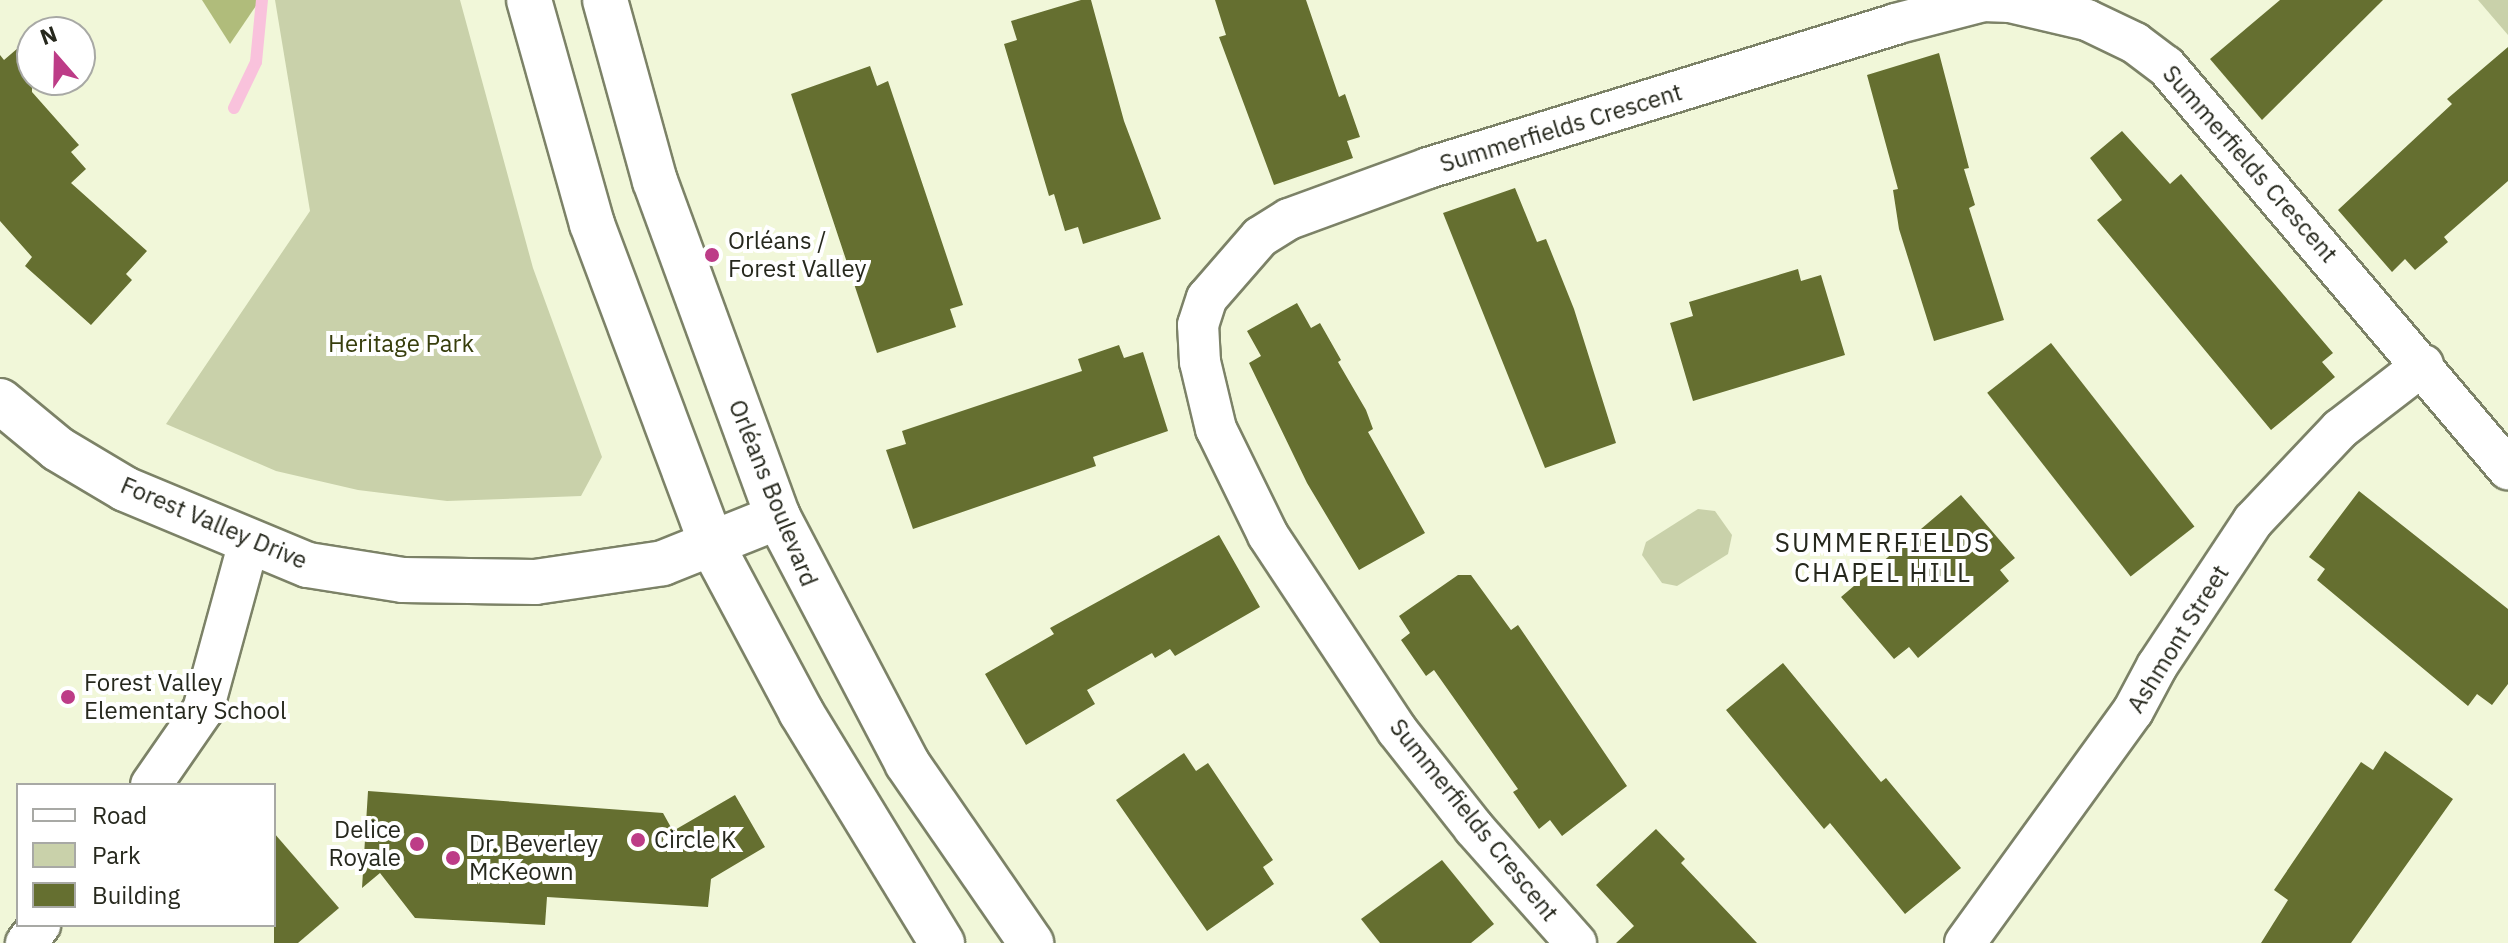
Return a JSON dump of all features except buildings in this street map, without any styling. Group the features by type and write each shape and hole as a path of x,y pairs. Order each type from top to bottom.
{"main road":[{"path":"529,0 592,224 713,547 779,673 942,943"},
{"name":"Orléans Boulevard","path":"605,0 665,210 778,517 907,763 1031,943"},
{"name":"Forest Valley Drive","path":"0,401 58,449 125,489 308,565 468,584 630,569 713,547 778,517"}],"street":[{"name":"Summerfields Crescent","path":"1576,943 1474,828 1397,730 1268,535 1237,478 1204,396 1198,325 1219,280 1260,237 1319,205 1428,168 1895,24 1983,1 2010,2 2087,20 2135,43 2166,66 2423,365 2508,469"},
{"name":"Ashmont Street","path":"1965,943 2133,711 2157,666 2253,521 2340,429 2423,365"},
{"path":"152,783 203,710 249,542"},
{"path":"26,943 38,927"}],"green space":[{"path":"202,0 260,0 230,44"},
{"name":"Heritage Park","path":"275,0 460,0 533,268 602,457 581,496 447,501 358,490 276,471 166,424 310,211"},
{"path":"2478,0 2508,0 2508,35"},
{"path":"1698,509 1715,511 1732,535 1728,554 1677,586 1662,583 1642,555 1646,542"}],"waterway":[{"path":"234,108 256,62 262,0"}],"place":[{"name":"Orléans / Forest Valley","path":"712,255"},
{"name":"Forest Valley Elementary School","path":"68,697"},
{"name":"Circle K","path":"638,840"},
{"name":"Delice Royale","path":"417,844"},
{"name":"Dr. Beverley McKeown","path":"453,858"}],"district":[{"name":"SUMMERFIELDS CHAPEL HILL","path":"1883,558"}]}
